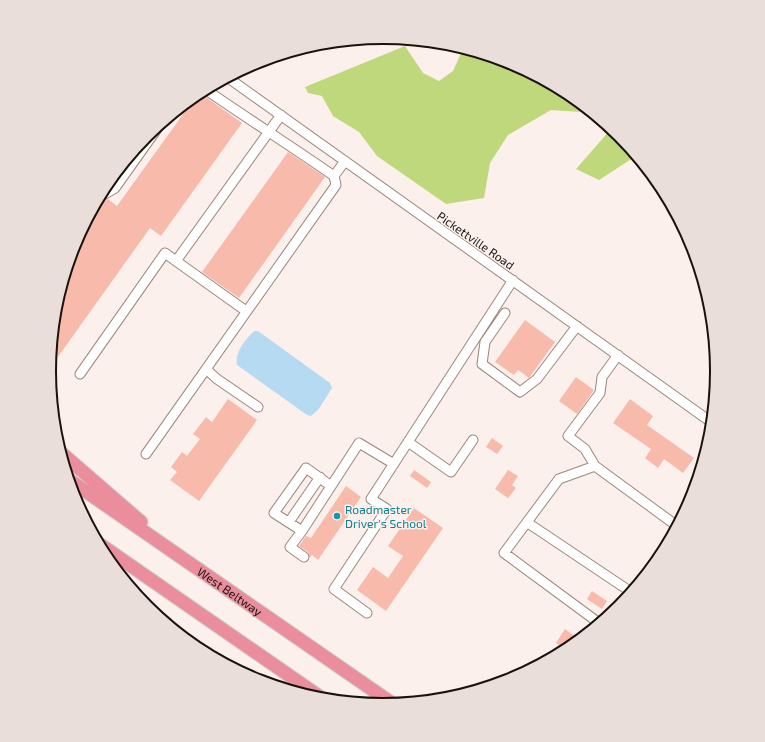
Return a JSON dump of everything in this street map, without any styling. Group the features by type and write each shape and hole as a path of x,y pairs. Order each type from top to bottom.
{"highway":[{"path":"68,458 202,573"},
{"name":"West Beltway","path":"76,485 383,698"},
{"path":"110,551 310,690"},
{"path":"124,571 169,601 205,618"}],"street":[{"name":"Pickettville Road","path":"232,81 706,418"},
{"path":"146,454 336,185 334,176 211,93"},
{"path":"176,261 280,115"},
{"path":"110,191 115,188 143,148"},
{"path":"334,176 345,161"},
{"path":"80,374 165,253 246,311"},
{"path":"367,613 334,589 387,509 371,499 513,280"},
{"path":"505,312 485,342 482,364 520,392 537,379 577,326"},
{"path":"618,355 602,377 600,393 568,436 585,449 595,466 672,523"},
{"path":"206,369 217,379 258,407"},
{"path":"408,442 451,472 473,440"},
{"path":"304,557 290,547 359,443 394,464"},
{"path":"595,466 559,479 528,523 504,553 595,620"},
{"path":"302,531 274,513 306,468 331,486"},
{"path":"288,522 320,477"},
{"path":"528,523 626,589"}],"green space":[{"path":"405,46 423,73 439,81 453,71 461,54 488,61 527,78 564,99 581,111 551,110 508,135 490,163 484,198 446,204 377,156 359,132 333,116 322,96 308,93 305,87"},
{"path":"607,133 631,159 599,180 576,169"}],"water":[{"path":"254,331 258,331 330,383 332,388 318,410 311,416 307,415 237,365 236,360 239,351"}],"building":[{"path":"205,96 242,123 161,236 150,228 56,360 58,328 62,307 80,246 96,214 104,202 108,199 117,206 186,110 201,99"},
{"path":"288,152 325,177 239,298 202,272"},
{"path":"525,320 555,342 529,378 518,370 514,375 495,362"},
{"path":"576,377 594,390 577,414 559,401"},
{"path":"228,399 257,420 199,501 170,480 177,472 171,467 182,452 187,456 200,439 193,434 206,417 212,422"},
{"path":"630,399 653,416 647,425 694,458 683,473 664,459 658,468 645,458 651,449 613,423"},
{"path":"492,438 503,446 497,454 486,447"},
{"path":"414,470 431,482 427,488 410,476"},
{"path":"508,470 518,476 512,485 516,488 508,498 495,489"},
{"name":"Roadmaster Driver's School","path":"346,486 361,497 318,560 312,555 310,557 308,552 299,546 306,536 311,538"},
{"path":"414,508 443,528 386,611 357,590 373,567 388,578 403,556 388,546"},
{"path":"592,591 607,601 602,609 587,599"},
{"path":"565,629 574,636 560,646 556,643"}],"place":[{"name":"Roadmaster Driver's School","path":"337,516"}]}
